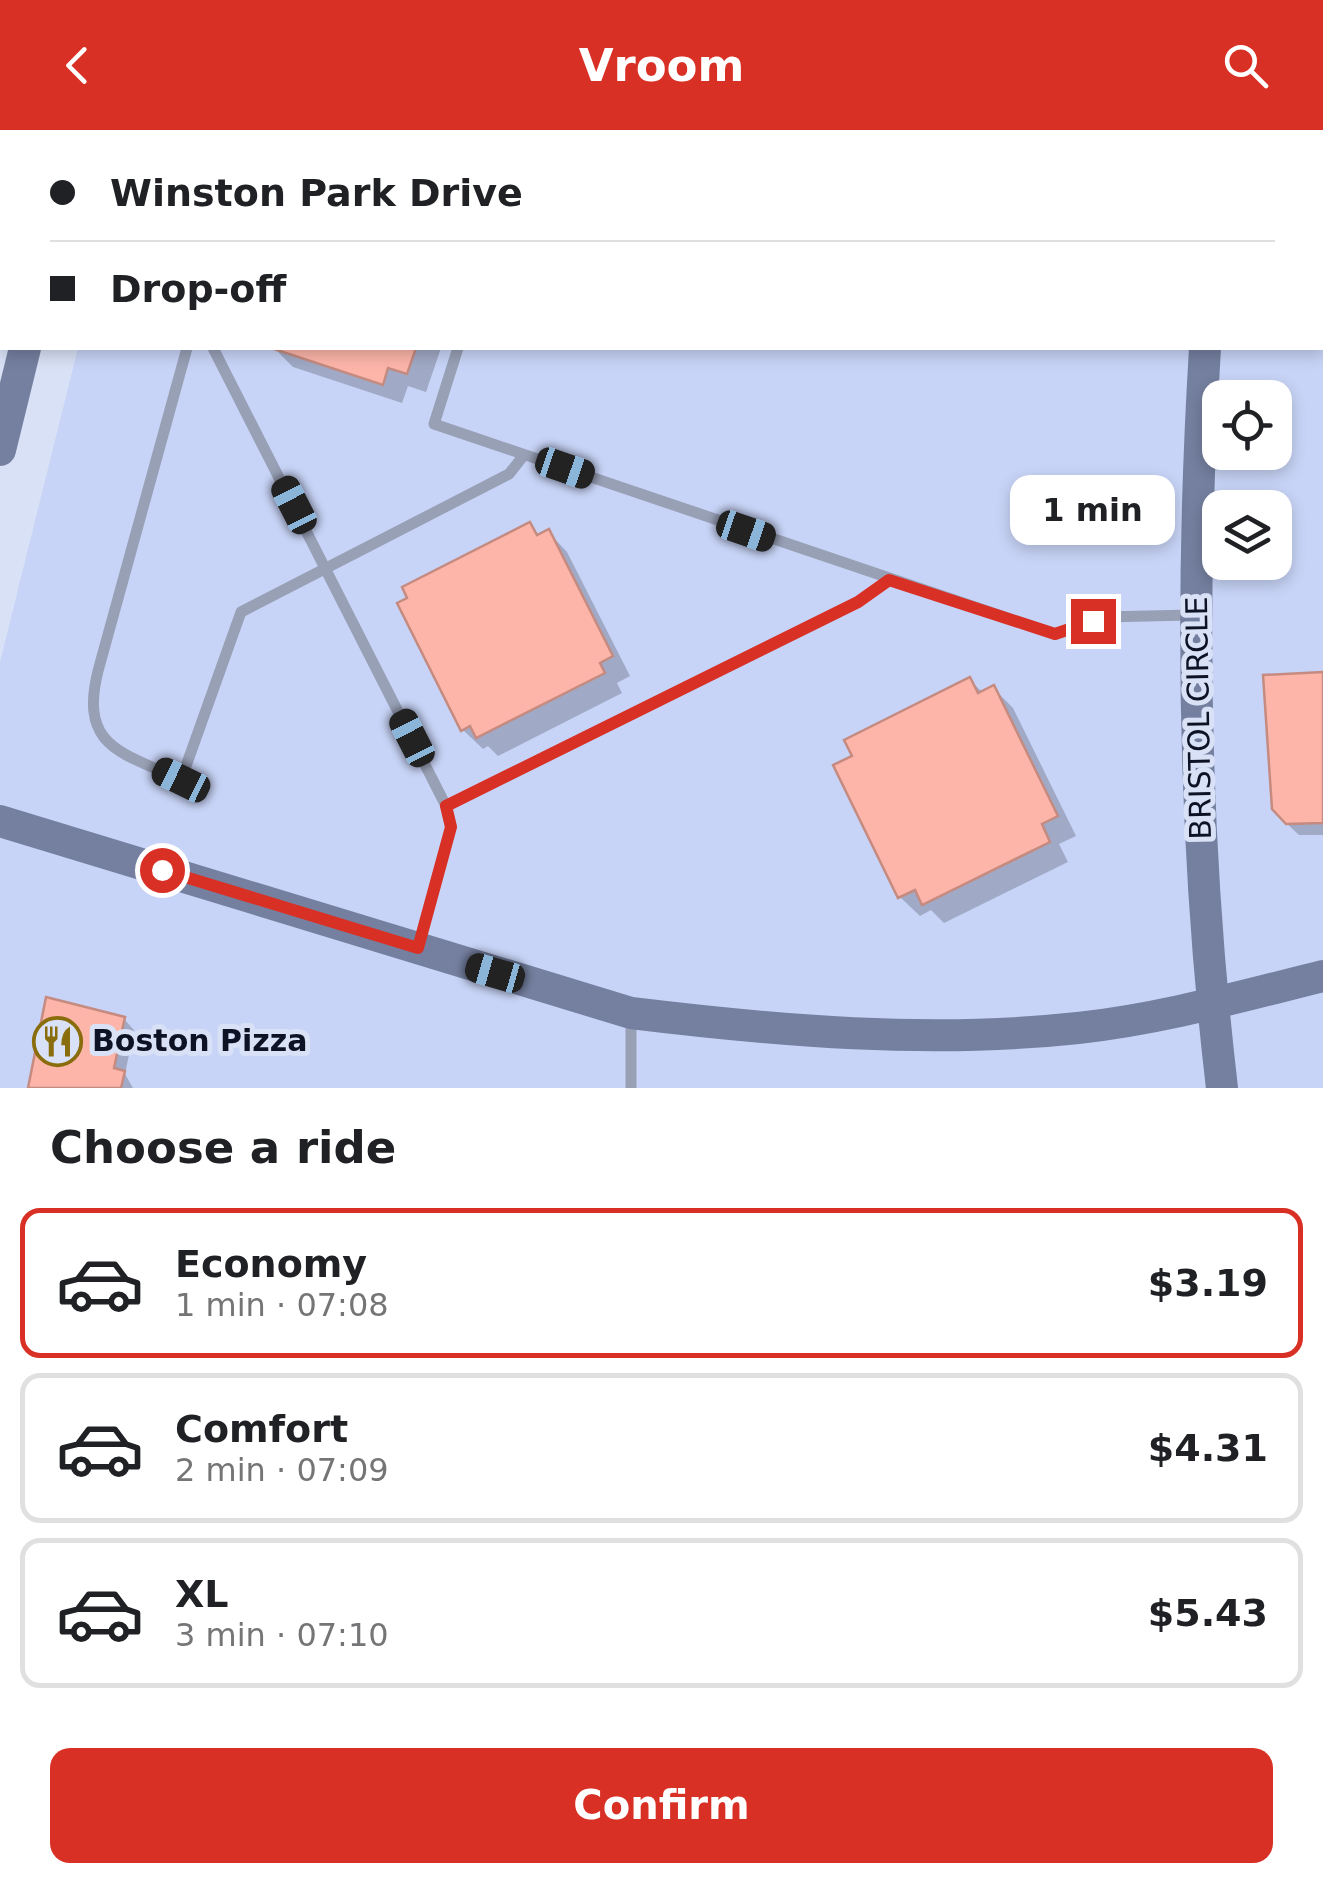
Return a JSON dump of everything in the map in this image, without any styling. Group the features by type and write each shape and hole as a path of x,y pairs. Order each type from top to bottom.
{"street":[{"path":"0,450 25,350"},
{"name":"BRISTOL CIRCLE","path":"1205,350 1196,615 1198,776 1212,1004 1222,1088"},
{"path":"0,821 631,1013 860,1035 989,1034 1080,1028 1212,1004 1323,976"}],"lane":[{"path":"186,350 93,694 92,718 99,734 119,750 181,780 242,612 509,474 524,454"},
{"path":"214,350 446,806 451,827 418,948"},
{"path":"457,350 434,424 1055,634 1104,617 1196,615"},
{"path":"446,806 858,602 889,580"},
{"path":"630,1088 631,1013"}],"shaded area":[{"path":"78,350 1323,350 1323,1088 0,1088 0,662"}],"building":[{"path":"277,350 415,350 407,374 388,368 383,385"},
{"path":"530,522 537,535 549,529 613,656 600,663 605,673 476,738 470,726 461,731 397,603 407,598 402,587"},
{"path":"1323,672 1323,823 1286,824 1272,809 1263,675"},
{"path":"970,677 978,693 994,685 1058,816 1042,824 1050,842 922,905 915,890 898,898 833,765 852,756 844,740"},
{"path":"46,997 125,1017 114,1068 125,1071 121,1088 28,1088"}],"place":[{"name":"Boston Pizza","path":"57,1041"}],"route":[{"path":"162,870 418,948 451,827 446,806 858,602 889,580 1055,634 1093,621"}]}
